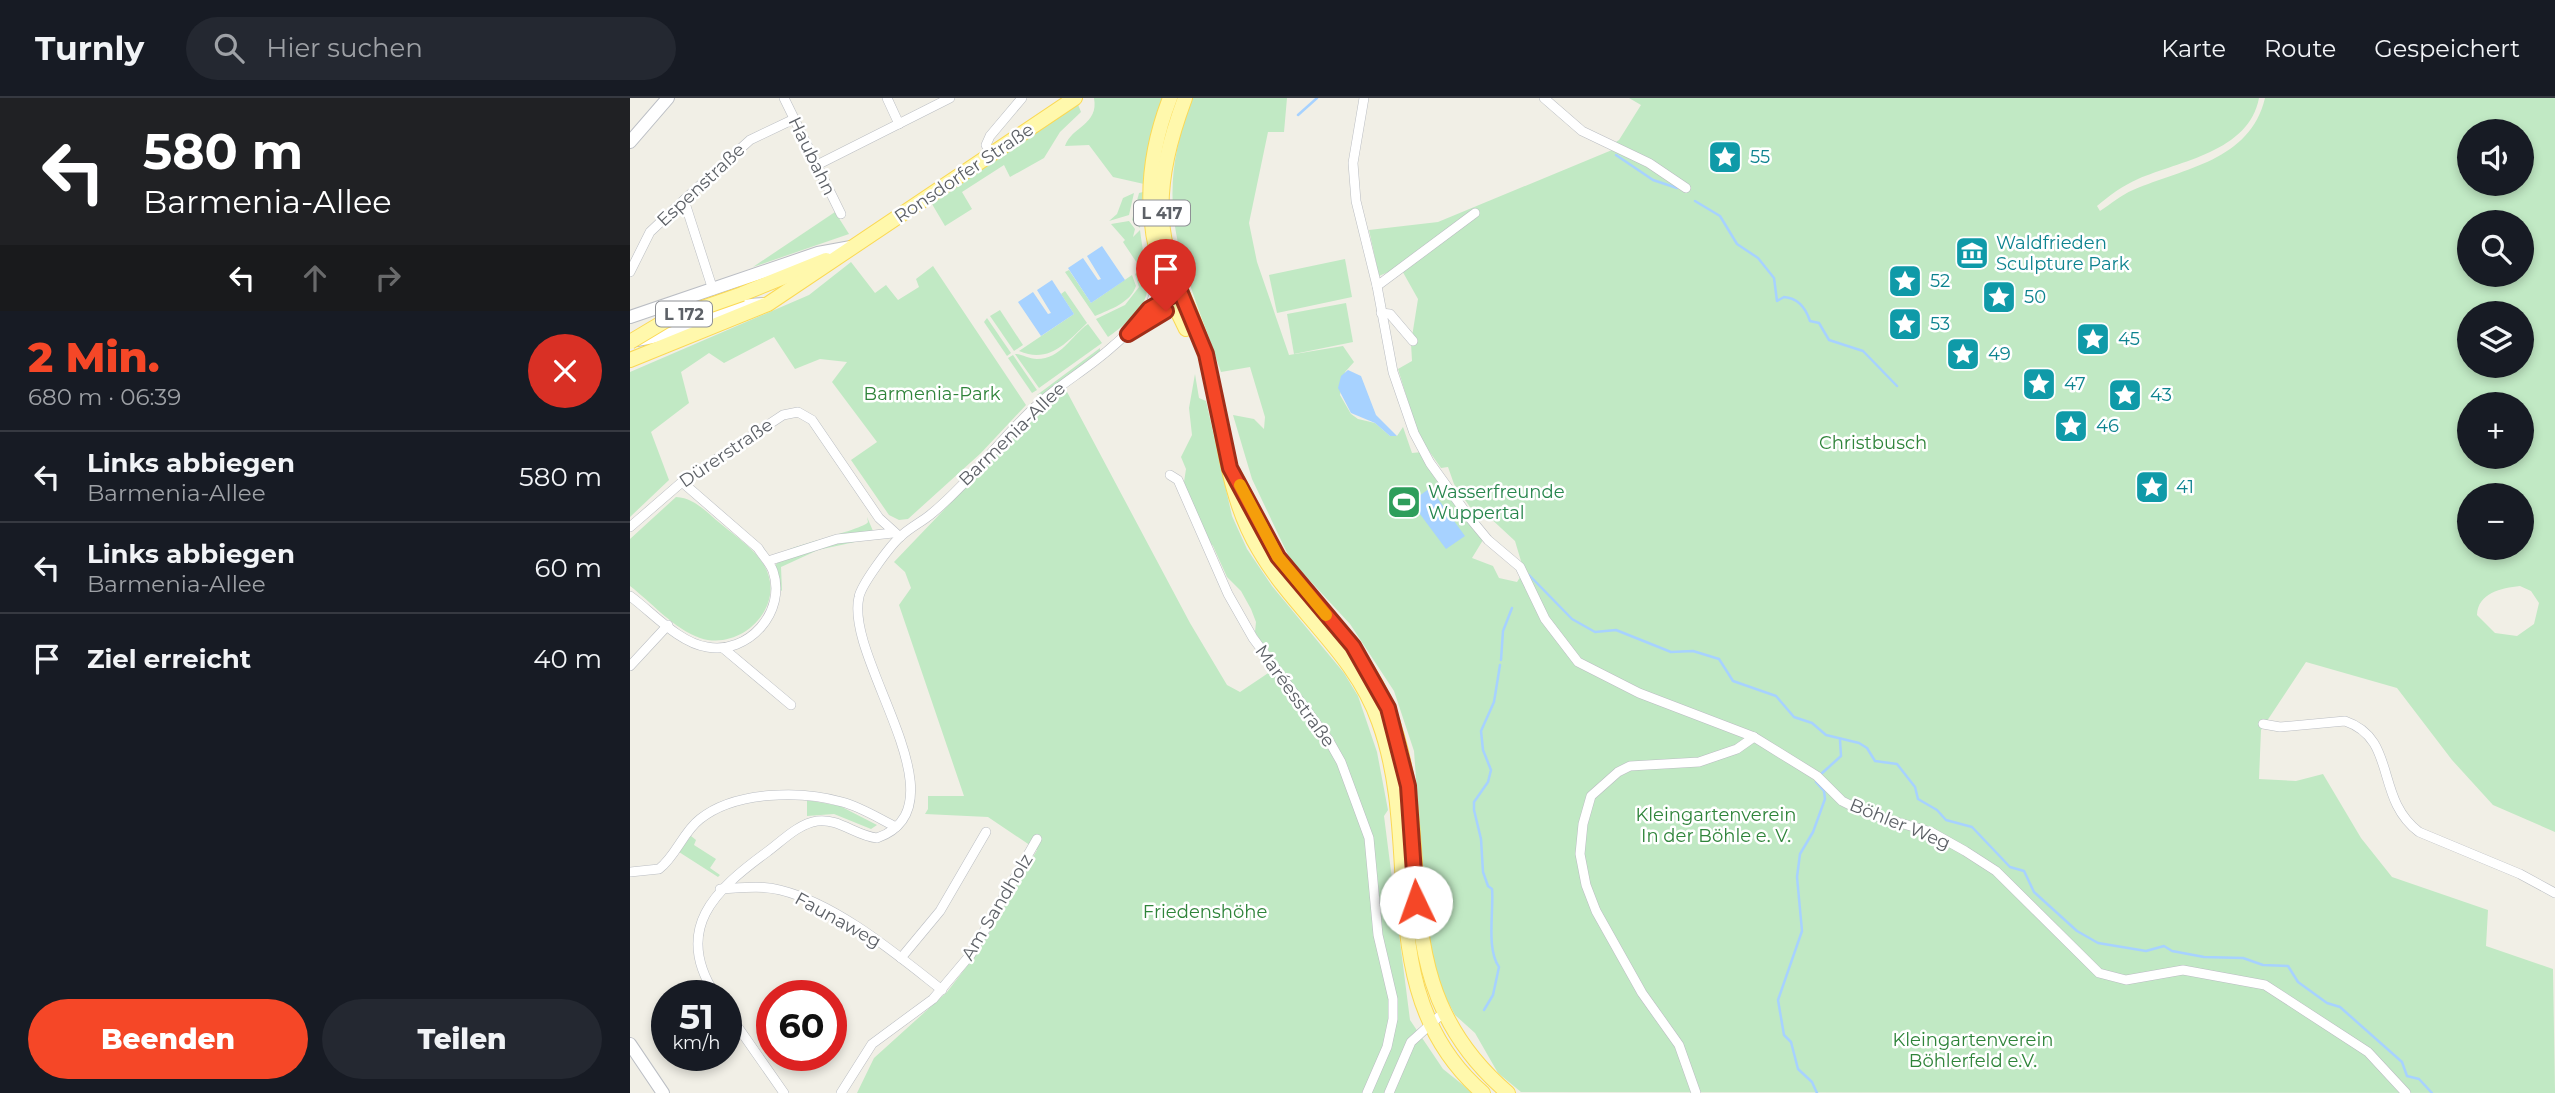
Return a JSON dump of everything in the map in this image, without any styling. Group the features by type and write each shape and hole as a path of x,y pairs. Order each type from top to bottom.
{"main road":[{"name":"Ronsdorfer Straße","path":"768,304 820,262 837,257 1075,98"},
{"name":"L 417","path":"1170,98 1157,139 1151,188 1151,223 1156,261 1206,354 1235,500 1259,551 1288,591 1351,666 1379,721 1395,793 1409,956 1430,1024 1458,1068 1483,1093"},
{"name":"L 417","path":"1177,299 1162,217 1172,136 1185,98"},
{"name":"L 172","path":"633,341 665,321 743,294 820,262"},
{"name":"L 172","path":"630,360 768,304"},
{"name":"L 417","path":"1230,468 1278,557 1353,646 1388,708 1408,786 1421,942 1432,987 1443,1013 1468,1054 1508,1093"}],"street":[{"path":"630,142 668,98"},
{"name":"Haubahn","path":"784,98 841,214"},
{"path":"887,98 899,124"},
{"path":"817,165 950,98"},
{"path":"992,153 986,145 990,136 1022,98"},
{"path":"1364,98 1353,163 1354,183 1381,313 1390,314 1413,341"},
{"path":"1545,98 1582,131 1649,163 1686,188"},
{"name":"Espenstraße","path":"630,272 650,232 684,200 750,140 794,119"},
{"path":"684,200 713,290"},
{"path":"1377,286 1475,213"},
{"name":"Ronsdorfer Straße","path":"768,304 743,305 633,341 631,317 713,290 820,262 851,247"},
{"name":"Barmenia-Allee","path":"1128,334 1149,309 1155,292 1156,261"},
{"name":"Barmenia-Allee","path":"1149,309 1177,299"},
{"name":"Barmenia-Allee","path":"896,535 931,514 1035,407 1177,299"},
{"name":"Böhler Weg","path":"1381,313 1393,372 1419,445 1469,517 1488,540 1520,568 1545,619 1578,662 1639,693 1754,737 1807,769 1842,801 1866,813 1931,832 1996,872 2099,973 2126,980 2183,970 2265,985 2368,1052 2406,1093"},
{"name":"Dürerstraße","path":"630,527 682,482 783,415 798,412 812,420 896,535"},
{"name":"Maréesstraße","path":"1170,475 1178,480 1228,594 1253,638 1334,749 1369,838 1378,935 1393,999 1394,1018 1387,1047 1367,1093"},
{"path":"630,596 695,644 723,648 745,642 770,612 776,585 768,561 758,548 682,482"},
{"path":"768,561 795,550 837,539 896,535"},
{"path":"708,980 702,968 698,939 704,914 720,889 743,869 807,824 830,821 877,838 896,827 907,812 911,798 906,758 896,724 871,672 857,614 863,586 896,535"},
{"path":"630,666 668,625"},
{"path":"723,648 791,705"},
{"path":"2263,724 2280,727 2345,721 2355,724 2369,736 2379,751 2388,788 2405,822 2419,832 2520,874 2555,893"},
{"path":"1696,1093 1679,1045 1642,993 1596,911 1586,885 1580,854 1583,824 1591,796 1618,772 1630,766 1699,762 1737,749 1754,737"},
{"path":"630,872 659,869 702,817 724,806 748,800 795,796 824,797 852,805 896,827"},
{"path":"901,958 940,911 986,832"},
{"name":"Am Sandholz","path":"841,1093 872,1044 920,1010 942,990 971,954 1037,839"},
{"name":"Faunaweg","path":"720,889 765,887 793,894 840,918 901,958 942,990"},
{"path":"1389,1093 1410,1042 1443,1013"},
{"path":"742,1033 784,1093"},
{"path":"630,1044 663,1093"}],"green space":[{"path":"1094,98 1164,98 1144,184 1113,177 1089,145 1065,146 1068,139 1093,114"},
{"name":"Christbusch","path":"1193,98 1287,98 1284,132 1268,132 1249,223 1257,262 1289,355 1343,346 1354,362 1345,372 1340,395 1351,414 1358,419 1375,423 1390,436 1397,436 1403,427 1412,453 1422,452 1483,540 1472,558 1493,566 1499,578 1517,582 1524,571 1515,541 1487,515 1470,507 1454,484 1448,467 1441,468 1419,437 1398,369 1412,361 1411,343 1418,299 1400,267 1379,276 1369,230 1438,222 1612,150 1611,145 1619,140 1641,105 1629,98 2259,98 2253,116 2242,131 2227,143 2192,160 2138,179 2111,194 2097,206 2100,211 2129,192 2193,168 2230,149 2245,136 2257,119 2265,98 2555,98 2555,832 2493,805 2452,760 2397,688 2306,662 2261,730 2259,779 2296,781 2323,774 2361,838 2392,877 2488,910 2486,946 2553,969 2555,1093 1521,1092 1498,1073 1475,1033 1455,1015 1443,993 1429,953 1414,751 1394,691 1350,624 1290,559 1252,479 1233,415 1254,419 1264,429 1265,417 1250,367 1221,372 1177,238 1173,173 1180,137","holes":["2520,586 2531,591 2539,603 2534,624 2517,636 2495,633 2477,615 2481,601 2492,593"]},
{"path":"1077,102 1081,112 1060,132 1044,158 1010,177 1004,165 962,192 972,209 945,226 932,204"},
{"path":"1143,192 1140,228 1132,220 1139,193"},
{"path":"1134,193 1129,215 1109,221 1117,214 1123,198"},
{"path":"835,212 849,234 753,267"},
{"path":"1129,221 1135,229 1133,237 1140,230 1147,290 1137,312 1108,337 1096,319 1125,305 1139,287 1135,274 1141,269 1123,242 1125,240 1111,224"},
{"path":"1345,259 1352,297 1277,313 1269,275"},
{"name":"Barmenia-Park","path":"851,262 875,293 886,285 898,300 919,287 916,279 933,266 1026,405 981,453 908,519 899,520 889,515 851,460 877,442 832,382 847,362 820,359 795,369 774,337 724,363 709,353 681,372 689,403 651,432 669,480 630,517 630,372 809,295"},
{"path":"1069,270 1091,303 1132,275 1136,286 1125,301 1095,316 1065,272"},
{"path":"1065,291 1087,323 1064,344 1048,353 1039,355 1019,351 1074,314 1061,294"},
{"path":"1346,303 1353,342 1294,354 1287,314"},
{"path":"1000,310 1023,345 1014,351 990,316"},
{"path":"987,318 1011,353 1007,356 984,322"},
{"path":"1088,324 1102,343 1039,388 1015,354 1037,359 1053,355"},
{"path":"1100,348 1100,353 1043,396 1037,395"},
{"path":"1013,355 1037,390 1032,393 1008,358"},
{"name":"Friedenshöhe","path":"1195,374 1199,398 1206,401 1232,516 1247,549 1272,586 1344,673 1358,696 1377,752 1388,810 1384,816 1410,1020 1443,1069 1473,1093 857,1093 874,1058 947,992 978,952 1037,850 988,817 925,814 928,809 928,796 964,796 899,605 911,588 905,572 894,562 1006,445 1066,390 1190,623 1227,685 1240,692 1277,667 1255,632 1256,622 1241,591 1227,577 1213,546 1204,536 1184,482 1186,469 1181,457 1192,435 1189,408"},
{"path":"676,497 700,506 750,548 764,565 770,580 770,596 765,610 745,632 716,641 690,634 630,586 630,539"},
{"path":"867,517 873,531 788,550 864,525 868,522"},
{"path":"864,540 818,550 781,567 782,591 778,588 775,566 782,559 803,549"},
{"path":"807,800 840,806 877,825 871,829 834,814 807,816"},
{"path":"691,836 696,840 694,845 716,859 710,868 720,875 718,877 679,852"}],"water":[{"path":"1102,246 1125,280 1091,303 1068,268 1083,258 1098,280 1101,279 1087,256"},
{"path":"1052,280 1074,314 1041,336 1018,302 1033,292 1048,314 1051,313 1037,290"},
{"path":"1348,370 1361,376 1376,415 1397,436 1390,436 1375,423 1351,413 1338,388 1341,376"},
{"path":"1430,488 1465,536 1446,549 1411,502"}],"waterway":[{"path":"1298,115 1317,98"},
{"path":"1616,155 1653,180 1677,188"},
{"path":"1695,201 1720,216 1737,244 1758,258 1774,278 1777,301 1784,297 1797,302 1804,308 1810,321 1819,323 1829,340 1863,351 1897,386"},
{"path":"1529,575 1572,619 1595,632 1616,630 1671,652 1693,651 1719,659 1733,681 1776,696 1794,717 1812,723 1826,735 1859,743 1867,748 1875,761 1897,764 1915,787 1918,799 1937,810 1946,820 1972,827 2010,867 2024,871 2034,892 2077,931 2098,943 2146,951 2164,946 2172,951 2204,957 2243,958 2263,965 2288,966 2298,982 2327,1003 2340,1007 2402,1062 2407,1076 2419,1079 2432,1093"},
{"path":"1501,660 1503,631 1512,608"},
{"path":"1484,1010 1493,995 1499,967 1492,940 1492,889 1488,886 1483,872 1481,839 1474,802 1488,782 1491,770 1483,750 1481,731 1494,702 1500,665"},
{"path":"1820,775 1841,756 1840,740"},
{"path":"1816,782 1824,791 1825,799 1813,832 1800,854 1797,877 1802,931 1778,1000 1784,1035 1791,1042 1798,1069 1812,1082 1817,1093"}],"slow traffic":[{"path":"1240,485 1278,557 1326,615"}],"place":[{"name":"55","path":"1725,157"},
{"name":"Waldfrieden Sculpture Park","path":"1972,253"},
{"name":"52","path":"1905,281"},
{"name":"50","path":"1999,297"},
{"name":"53","path":"1905,324"},
{"name":"45","path":"2093,339"},
{"name":"49","path":"1963,354"},
{"name":"47","path":"2039,384"},
{"name":"43","path":"2125,395"},
{"name":"46","path":"2071,426"},
{"name":"41","path":"2152,487"},
{"name":"Wasserfreunde Wuppertal","path":"1404,502"}],"route":[{"path":"1166,311 1128,334 1149,309 1180,291 1206,354 1230,468 1278,557 1353,646 1376,682 1388,708 1408,786 1416,902"}],"park label":[{"name":"Kleingartenverein In der Böhle e. V.","path":"1716,825"},
{"name":"Kleingartenverein Böhlerfeld e.V.","path":"1973,1050"}]}
